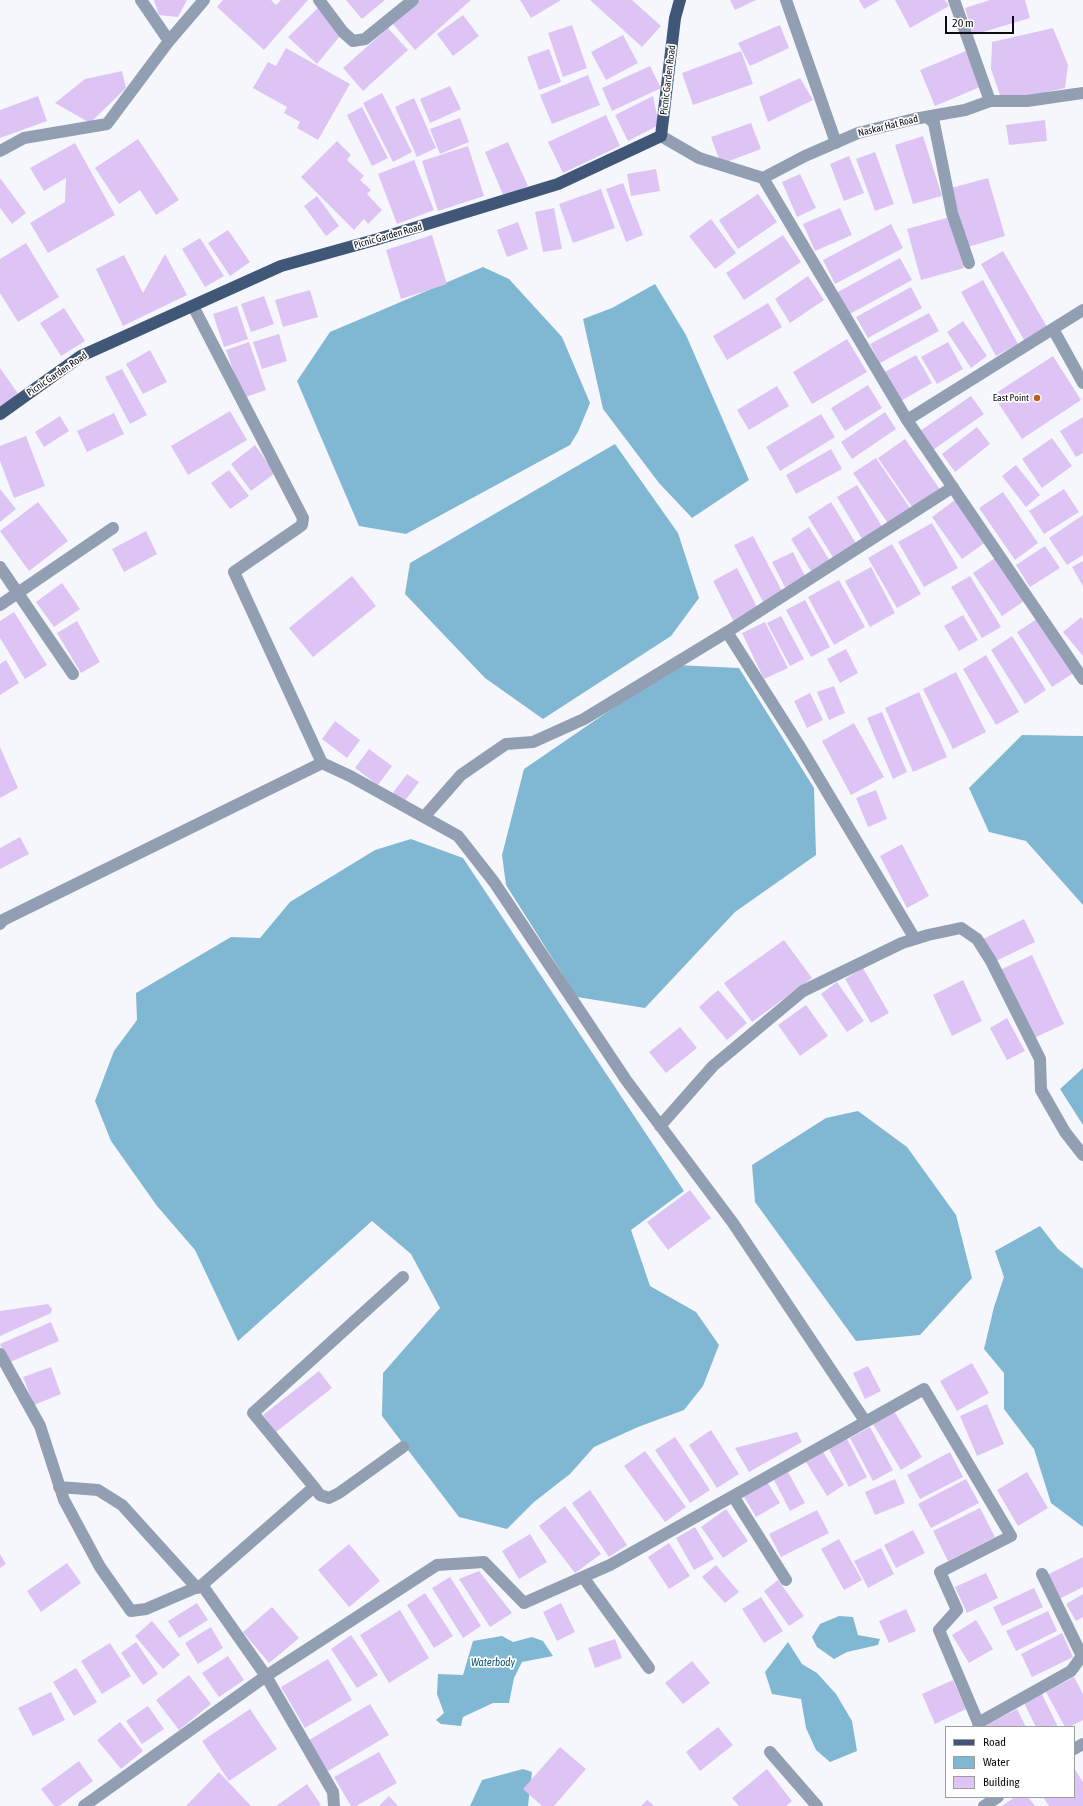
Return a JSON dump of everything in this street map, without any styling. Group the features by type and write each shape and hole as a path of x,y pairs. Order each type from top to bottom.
{"main road":[{"name":"Picnic Garden Road","path":"0,414 81,356 281,266 378,240 558,184 661,136 675,18 680,0"}],"street":[{"path":"141,0 170,41"},
{"path":"0,150 24,138 108,124 170,41 204,0"},
{"path":"319,0 353,41 365,39 413,0"},
{"path":"786,0 836,143"},
{"path":"954,0 990,101"},
{"name":"Naskar Hat Road","path":"763,178 805,156 858,132 965,110 990,101 1027,101 1083,93"},
{"path":"927,117 934,123 952,213 969,263"},
{"path":"661,136 699,158 763,178 907,420 1081,673"},
{"path":"193,306 303,518 302,525 234,572 322,763 350,776 458,836 494,882 626,1080 734,1223 865,1421"},
{"path":"907,420 1083,310"},
{"path":"1052,329 1083,383"},
{"path":"424,817 461,775 506,744 533,742 584,719 727,632 953,487"},
{"path":"0,605 113,528"},
{"path":"0,567 73,674"},
{"path":"727,632 802,750 915,939"},
{"path":"0,924 3,920 322,763"},
{"path":"660,1126 713,1066 803,991 902,943 961,928 978,939 991,961 1040,1059 1041,1090 1065,1132 1083,1155"},
{"path":"403,1277 253,1413 320,1495 329,1498 339,1493 403,1447"},
{"path":"0,1354 40,1426 64,1500 100,1567 131,1611 146,1609 200,1587 314,1487"},
{"path":"84,1806 266,1676 436,1564 484,1562 524,1603 610,1565 924,1389 1011,1536 940,1572 957,1610 939,1630 979,1725 1071,1671 1082,1656 1042,1574"},
{"path":"59,1487 98,1490 122,1505 200,1587 266,1676 333,1792 334,1806"},
{"path":"733,1496 786,1580"},
{"path":"583,1577 649,1668"},
{"path":"770,1752 817,1806"},
{"path":"984,1806 996,1798"}],"water":[{"path":"483,267 509,279 562,337 590,403 578,432 570,445 406,534 359,526 297,381 330,332"},
{"path":"655,284 686,335 749,480 692,518 659,483 603,409 583,319 612,308"},
{"path":"615,444 678,533 699,598 671,636 543,719 485,678 405,594 410,563"},
{"path":"676,665 739,668 814,788 816,855 735,912 645,1008 577,997 506,885 502,855 524,769"},
{"path":"1022,735 1083,736 1083,905 1026,841 989,832 969,788"},
{"path":"411,839 463,858 684,1191 631,1230 650,1286 696,1312 719,1345 703,1386 684,1410 638,1427 594,1447 570,1474 534,1502 507,1529 459,1517 382,1416 383,1373 440,1308 411,1254 372,1221 238,1341 195,1250 157,1206 111,1141 95,1101 114,1051 137,1020 136,993 231,937 260,938 290,902 375,850"},
{"path":"1083,1068 1083,1125 1060,1089"},
{"path":"858,1111 907,1147 956,1215 972,1278 920,1335 856,1341 755,1202 752,1165 826,1118"},
{"path":"1040,1226 1058,1249 1083,1269 1083,1527 1051,1503 1034,1449 1004,1409 1004,1373 984,1349 994,1307 1004,1277 995,1251"},
{"path":"839,1616 853,1617 858,1635 880,1639 878,1645 847,1652 834,1659 817,1647 812,1637 820,1624"},
{"name":"Waterbody","path":"502,1636 513,1642 532,1637 543,1641 553,1656 522,1662 514,1678 509,1703 493,1703 463,1717 461,1726 441,1724 436,1720 444,1713 437,1694 438,1674 463,1675 473,1641"},
{"path":"788,1642 802,1664 817,1673 836,1694 852,1721 857,1751 830,1762 816,1750 806,1728 801,1699 772,1694 765,1672"},
{"path":"523,1769 532,1772 528,1806 470,1806 482,1780"}],"building":[{"path":"154,0 187,0 178,17 159,15"},
{"path":"223,0 271,0 276,5 281,0 308,0 264,50 217,7"},
{"path":"346,0 385,0 362,19"},
{"path":"420,0 471,0 415,50 393,24"},
{"path":"520,0 561,0 531,18"},
{"path":"590,0 632,0 661,26 642,47"},
{"path":"730,0 756,0 735,10"},
{"path":"859,0 880,0 864,9"},
{"path":"895,0 945,0 949,6 910,28"},
{"path":"990,0 1025,0 1030,18 973,35 965,8"},
{"path":"318,8 340,36 317,64 288,37"},
{"path":"463,15 479,36 453,56 437,34"},
{"path":"572,25 587,68 563,77 548,33"},
{"path":"780,25 789,48 750,66 738,43"},
{"path":"388,28 408,50 363,91 343,68"},
{"path":"1053,28 1068,65 1065,88 1030,96 1000,95 991,69 992,42"},
{"path":"623,35 638,63 606,80 591,52"},
{"path":"286,48 350,84 318,140 297,128 300,122 284,113 287,107 253,88 268,62 276,66"},
{"path":"549,49 561,82 539,90 527,57"},
{"path":"741,51 753,84 693,105 682,73"},
{"path":"966,51 980,87 935,106 920,70"},
{"path":"650,66 661,88 612,111 602,88"},
{"path":"122,71 126,88 90,123 55,103 85,79"},
{"path":"588,75 600,105 552,124 540,95"},
{"path":"800,78 813,100 768,122 759,97"},
{"path":"450,86 461,109 430,123 420,99"},
{"path":"382,93 412,152 393,162 363,103"},
{"path":"38,96 47,121 0,138 0,110"},
{"path":"653,96 659,125 628,141 615,115"},
{"path":"414,98 436,148 417,157 395,107"},
{"path":"362,107 388,158 372,166 347,115"},
{"path":"606,115 620,146 563,173 548,142"},
{"path":"460,118 469,142 440,154 430,129"},
{"path":"1045,120 1047,141 1009,145 1006,125"},
{"path":"751,123 761,149 721,164 711,137"},
{"path":"923,136 942,196 913,204 895,145"},
{"path":"138,139 179,200 156,215 140,190 119,204 95,168"},
{"path":"337,141 351,155 347,160 364,176 360,180 371,190 367,194 382,210 368,224 364,219 354,230 301,177"},
{"path":"508,142 528,186 504,197 485,152"},
{"path":"75,143 115,215 48,253 30,223 65,202 66,178 44,191 30,168"},
{"path":"468,146 484,196 438,211 422,161"},
{"path":"875,152 894,204 875,211 856,159"},
{"path":"849,156 864,193 844,201 830,164"},
{"path":"414,160 434,210 397,224 378,174"},
{"path":"656,169 660,191 631,196 627,174"},
{"path":"800,174 816,208 797,217 782,182"},
{"path":"0,178 26,213 12,224 0,208"},
{"path":"988,178 1005,236 968,247 951,188"},
{"path":"623,183 643,235 626,242 606,189"},
{"path":"601,189 615,228 573,243 559,204"},
{"path":"758,194 777,222 738,249 719,220"},
{"path":"317,196 339,226 326,236 304,206"},
{"path":"554,208 562,249 543,252 535,212"},
{"path":"840,208 852,235 815,251 803,224"},
{"path":"950,217 964,268 921,280 907,229"},
{"path":"711,219 736,253 715,269 689,236"},
{"path":"518,222 528,249 507,257 497,230"},
{"path":"891,224 903,248 835,284 823,260"},
{"path":"228,230 250,262 230,276 208,243"},
{"path":"432,235 447,284 401,299 386,250"},
{"path":"783,235 801,262 744,300 726,273"},
{"path":"200,238 224,276 205,287 182,249"},
{"path":"26,243 59,297 18,322 0,293 0,259"},
{"path":"1003,251 1047,327 1024,340 981,264"},
{"path":"165,254 187,295 123,326 96,269 124,255 143,293"},
{"path":"900,258 912,280 848,315 836,293"},
{"path":"808,276 824,300 790,323 775,299"},
{"path":"983,280 1018,344 996,356 961,292"},
{"path":"911,287 922,308 868,338 856,317"},
{"path":"310,290 318,317 283,327 275,300"},
{"path":"264,296 274,324 251,332 241,304"},
{"path":"768,303 782,327 727,360 713,336"},
{"path":"237,306 248,339 224,347 213,314"},
{"path":"64,308 85,341 61,356 40,323"},
{"path":"929,313 939,331 880,363 870,344"},
{"path":"963,321 987,356 971,368 947,332"},
{"path":"279,334 287,361 262,369 253,342"},
{"path":"847,339 867,372 812,404 793,372"},
{"path":"249,342 266,390 243,398 226,350"},
{"path":"948,342 963,369 937,384 921,357"},
{"path":"150,350 167,382 143,394 126,364"},
{"path":"916,355 932,383 899,402 883,373"},
{"name":"East Point","path":"1053,356 1081,400 1022,439 993,395"},
{"path":"0,368 19,395 0,408"},
{"path":"122,369 147,415 130,424 105,377"},
{"path":"868,385 882,408 845,431 831,408"},
{"path":"777,386 789,406 749,430 737,410"},
{"path":"971,396 984,414 933,450 920,431"},
{"path":"230,411 247,440 188,475 171,446"},
{"path":"885,412 896,429 852,459 841,442"},
{"path":"114,413 124,434 87,452 77,431"},
{"path":"821,414 835,437 780,471 766,447"},
{"path":"60,416 69,431 44,447 35,432"},
{"path":"1083,417 1083,453 1076,457 1060,431"},
{"path":"977,427 990,444 955,472 942,454"},
{"path":"26,436 45,486 14,498 0,461 0,446"},
{"path":"1052,438 1072,466 1042,488 1022,459"},
{"path":"905,439 941,491 914,510 878,458"},
{"path":"255,445 275,473 251,491 231,464"},
{"path":"831,449 842,469 796,494 786,475"},
{"path":"876,458 912,511 890,526 853,473"},
{"path":"1016,465 1040,495 1026,507 1002,476"},
{"path":"229,470 249,496 230,509 211,483"},
{"path":"857,485 884,530 864,542 837,497"},
{"path":"0,489 16,509 0,522"},
{"path":"1064,489 1079,512 1044,534 1029,511"},
{"path":"1003,492 1038,543 1015,560 979,508"},
{"path":"955,500 986,542 962,559 932,517"},
{"path":"38,502 68,541 29,571 0,531"},
{"path":"831,502 857,545 834,559 808,517"},
{"path":"1083,515 1083,555 1067,565 1049,538"},
{"path":"932,523 958,568 924,587 898,542"},
{"path":"809,527 830,561 812,573 791,539"},
{"path":"146,531 157,554 124,572 112,549"},
{"path":"753,536 782,591 763,602 734,545"},
{"path":"892,544 921,594 897,608 868,558"},
{"path":"1045,546 1060,568 1030,587 1016,565"},
{"path":"793,552 806,578 786,589 772,562"},
{"path":"998,556 1027,599 1002,616 973,573"},
{"path":"1083,561 1083,586 1072,567"},
{"path":"871,567 895,613 870,627 845,581"},
{"path":"737,568 758,609 734,622 713,581"},
{"path":"352,576 376,606 313,657 289,628"},
{"path":"970,576 1001,627 982,638 951,587"},
{"path":"839,580 865,627 834,645 808,597"},
{"path":"62,583 80,609 54,627 36,602"},
{"path":"805,600 830,647 811,657 786,610"},
{"path":"14,612 47,665 25,679 0,638 0,621"},
{"path":"963,615 978,640 959,651 944,626"},
{"path":"781,616 804,659 790,666 767,623"},
{"path":"1040,617 1075,672 1052,687 1017,632"},
{"path":"1081,617 1083,620 1083,656 1063,632"},
{"path":"77,621 100,662 81,673 57,633"},
{"path":"765,622 788,668 764,679 742,633"},
{"path":"1012,636 1046,690 1025,704 991,650"},
{"path":"846,649 858,673 840,683 827,659"},
{"path":"986,655 1019,712 996,725 963,669"},
{"path":"6,660 19,683 0,695 0,664"},
{"path":"956,672 986,732 953,749 923,689"},
{"path":"834,686 845,713 829,720 817,692"},
{"path":"919,692 947,757 913,772 885,708"},
{"path":"810,693 823,720 807,728 794,701"},
{"path":"882,712 907,772 893,779 867,718"},
{"path":"335,721 360,740 347,758 322,739"},
{"path":"854,723 884,777 851,795 822,741"},
{"path":"0,747 18,788 0,798"},
{"path":"369,749 392,766 378,785 355,768"},
{"path":"407,774 419,782 404,802 392,794"},
{"path":"876,790 887,819 868,827 856,798"},
{"path":"20,837 29,854 0,869 0,848"},
{"path":"902,844 929,896 907,908 880,856"},
{"path":"1024,919 1035,942 994,962 983,939"},
{"path":"784,940 812,978 752,1022 724,983"},
{"path":"1032,955 1064,1024 1032,1039 1000,970"},
{"path":"863,968 889,1013 871,1023 845,979"},
{"path":"963,980 982,1021 952,1036 933,995"},
{"path":"837,982 864,1021 847,1032 821,994"},
{"path":"718,990 747,1023 727,1040 699,1007"},
{"path":"806,1005 828,1036 800,1056 778,1025"},
{"path":"1007,1018 1025,1051 1007,1060 990,1028"},
{"path":"680,1027 697,1048 666,1073 649,1052"},
{"path":"690,1190 711,1218 668,1250 647,1222"},
{"path":"48,1304 52,1309 51,1313 0,1336 0,1311"},
{"path":"51,1322 59,1341 8,1363 0,1344"},
{"path":"972,1363 989,1393 957,1411 940,1381"},
{"path":"868,1366 881,1391 865,1399 853,1373"},
{"path":"51,1367 61,1394 34,1405 23,1377"},
{"path":"319,1371 332,1388 276,1432 263,1415"},
{"path":"987,1404 1004,1444 977,1456 960,1416"},
{"path":"894,1411 922,1457 901,1470 873,1424"},
{"path":"870,1427 893,1470 873,1481 850,1438"},
{"path":"711,1430 739,1474 717,1488 689,1445"},
{"path":"797,1432 802,1442 749,1472 735,1448"},
{"path":"675,1437 710,1490 690,1503 655,1450"},
{"path":"846,1437 867,1477 849,1487 828,1447"},
{"path":"645,1451 686,1507 665,1522 624,1466"},
{"path":"823,1452 844,1485 827,1496 806,1462"},
{"path":"950,1452 963,1477 920,1499 907,1475"},
{"path":"788,1472 805,1503 790,1511 774,1480"},
{"path":"1027,1472 1048,1508 1018,1526 997,1490"},
{"path":"895,1479 905,1503 875,1515 865,1492"},
{"path":"966,1479 979,1503 931,1528 918,1504"},
{"path":"766,1480 780,1503 756,1517 743,1495"},
{"path":"590,1490 627,1545 609,1557 572,1503"},
{"path":"565,1506 601,1554 575,1573 539,1526"},
{"path":"980,1508 995,1537 948,1561 933,1531"},
{"path":"726,1509 748,1541 723,1558 701,1527"},
{"path":"817,1510 829,1533 781,1557 769,1534"},
{"path":"695,1527 714,1559 694,1570 676,1538"},
{"path":"913,1530 925,1553 896,1568 884,1545"},
{"path":"530,1534 547,1562 519,1579 502,1551"},
{"path":"839,1539 862,1580 844,1590 821,1549"},
{"path":"669,1543 690,1576 669,1589 648,1557"},
{"path":"349,1544 380,1581 349,1607 318,1570"},
{"path":"881,1548 894,1574 868,1588 854,1561"},
{"path":"0,1554 6,1564 0,1568"},
{"path":"1083,1557 1083,1587 1059,1599 1047,1575"},
{"path":"67,1563 81,1583 41,1612 27,1591"},
{"path":"716,1565 739,1592 725,1603 702,1577"},
{"path":"479,1571 512,1613 490,1627 459,1579"},
{"path":"986,1573 998,1598 967,1613 955,1587"},
{"path":"450,1577 481,1626 463,1638 432,1588"},
{"path":"778,1580 804,1616 789,1626 764,1591"},
{"path":"1034,1588 1043,1607 1002,1626 993,1607"},
{"path":"425,1593 453,1636 434,1648 407,1605"},
{"path":"1083,1594 1083,1617 1076,1621 1066,1604"},
{"path":"761,1597 783,1631 764,1643 742,1609"},
{"path":"197,1603 208,1620 179,1638 168,1621"},
{"path":"561,1603 575,1632 557,1641 543,1612"},
{"path":"272,1607 299,1638 269,1663 243,1632"},
{"path":"906,1609 916,1631 889,1643 879,1621"},
{"path":"400,1610 429,1658 389,1683 360,1635"},
{"path":"1048,1611 1057,1631 1016,1651 1006,1631"},
{"path":"976,1620 993,1649 969,1663 952,1635"},
{"path":"152,1621 180,1655 163,1669 135,1636"},
{"path":"211,1627 223,1648 198,1664 185,1643"},
{"path":"1062,1633 1073,1657 1032,1677 1021,1654"},
{"path":"351,1635 378,1675 357,1688 331,1649"},
{"path":"615,1639 622,1658 595,1668 588,1648"},
{"path":"136,1642 158,1674 143,1685 121,1653"},
{"path":"110,1643 131,1676 102,1694 81,1661"},
{"path":"228,1656 244,1680 219,1697 202,1673"},
{"path":"328,1659 352,1700 305,1728 281,1687"},
{"path":"692,1661 710,1683 683,1704 665,1683"},
{"path":"76,1668 97,1702 74,1716 53,1682"},
{"path":"189,1675 211,1704 179,1730 156,1700"},
{"path":"1074,1677 1083,1694 1083,1720 1071,1726 1064,1726 1046,1692"},
{"path":"953,1680 966,1709 935,1724 922,1694"},
{"path":"1040,1690 1058,1726 1036,1726 1022,1699"},
{"path":"51,1692 65,1720 33,1736 18,1708"},
{"path":"370,1704 389,1735 328,1771 309,1740"},
{"path":"148,1706 164,1729 142,1744 126,1721"},
{"path":"250,1709 277,1749 229,1781 202,1741"},
{"path":"1017,1709 1026,1726 986,1726"},
{"path":"120,1722 143,1751 121,1769 97,1740"},
{"path":"718,1727 733,1745 700,1771 686,1752"},
{"path":"560,1747 586,1769 554,1806 542,1806 523,1789"},
{"path":"379,1752 397,1783 356,1806 351,1806 334,1777"},
{"path":"79,1761 93,1781 59,1806 54,1806 41,1789"},
{"path":"767,1769 792,1801 786,1806 739,1806 732,1798"},
{"path":"1075,1770 1083,1782 1083,1806 1049,1806 1044,1798 1075,1798"},
{"path":"219,1772 251,1806 186,1806"},
{"path":"307,1784 321,1805 276,1806"},
{"path":"389,1796 398,1806 379,1806"},
{"path":"1014,1798 1029,1798 1035,1806 1002,1806"},
{"path":"647,1800 654,1806 641,1806"}],"place":[{"name":"East Point","path":"1037,398"}]}
